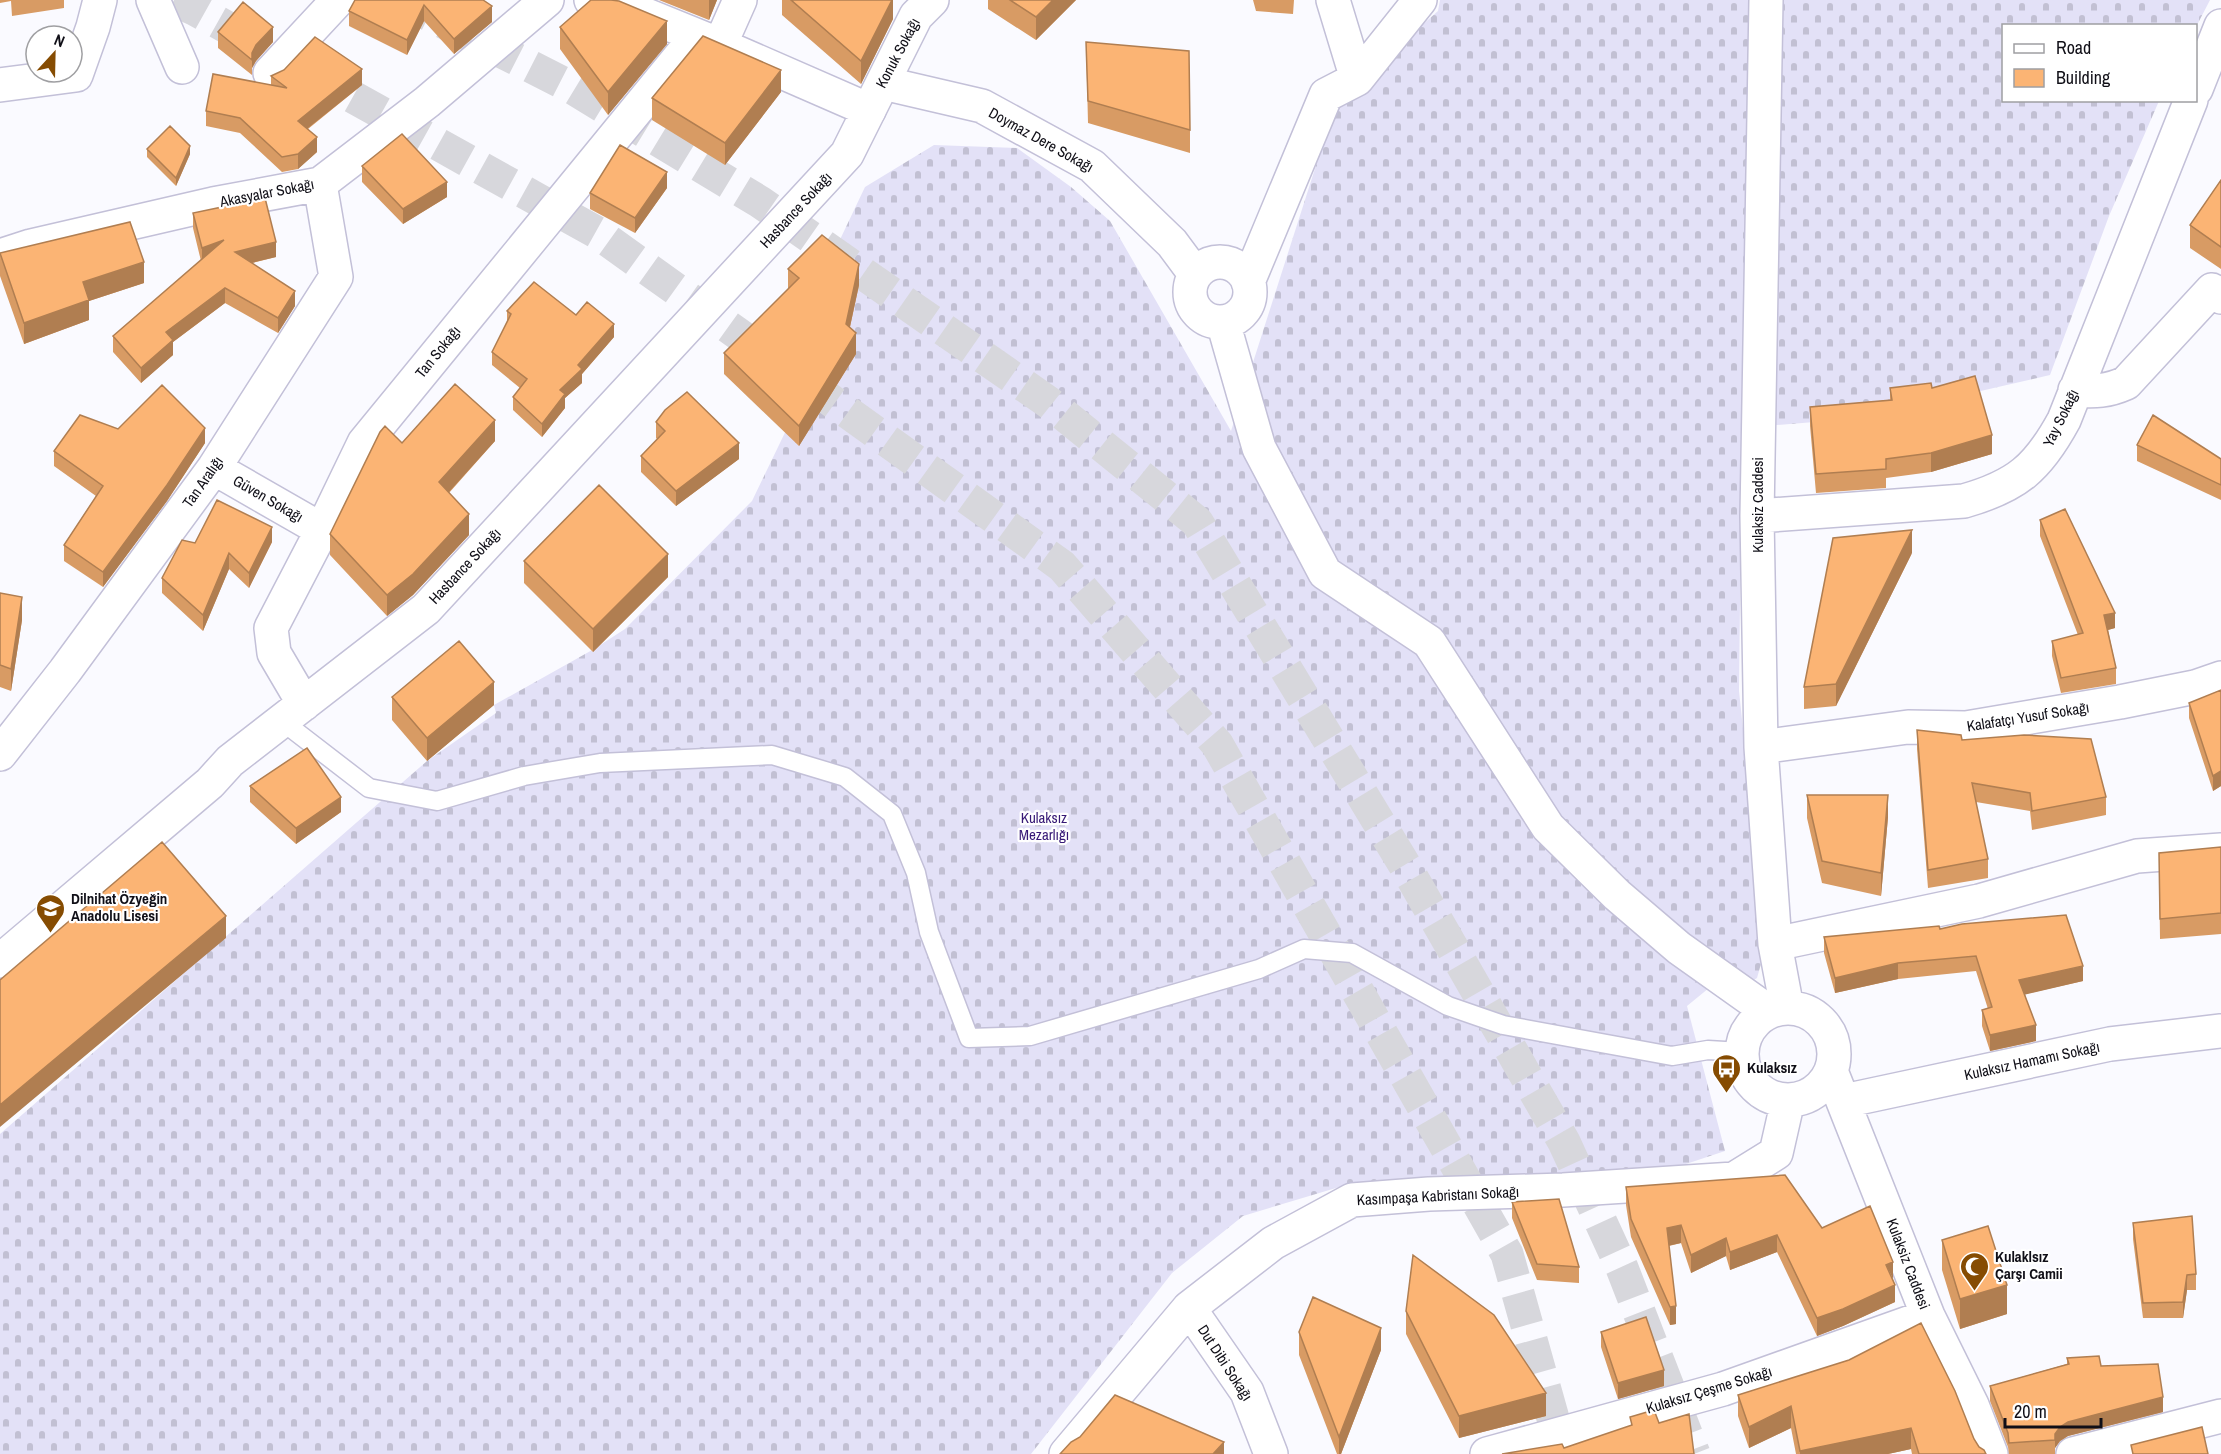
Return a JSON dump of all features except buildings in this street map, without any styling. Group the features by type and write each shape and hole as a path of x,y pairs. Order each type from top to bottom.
{"street":[{"path":"0,85 76,75 100,0"},
{"path":"153,0 182,67"},
{"path":"270,73 338,0"},
{"name":"Akasyalar Sokağı","path":"0,256 31,246 213,204 320,184 427,102 548,0"},
{"name":"Doymaz Dere Sokağı","path":"591,0 624,6 708,40 876,96 982,106 1092,165 1172,243 1195,274"},
{"name":"Tan Sokağı","path":"293,712 274,652 271,628 364,443 741,0"},
{"name":"Konuk Sokağı","path":"876,96 916,16 932,0"},
{"path":"1333,0 1357,79"},
{"path":"1248,282 1326,95 1357,79 1420,0"},
{"name":"Kulaksiz Caddesi","path":"1766,0 1757,516 1761,747 1778,1010"},
{"path":"2197,86 2221,26"},
{"name":"Hasbance Sokağı","path":"0,961 210,783 230,760 426,609 847,154 876,96"},
{"name":"Yay Sokağı","path":"1757,516 1964,501 1989,494 2010,483 2031,467 2049,447 2064,420 2190,102"},
{"name":"Tan Aralığı","path":"0,754 13,716 65,671 214,468 336,277 320,184"},
{"path":"1220,261 1243,272 1250,292 1243,311 1233,319 1222,322 1212,321 1203,316 1192,304 1189,293 1195,274 1210,263 1220,261"},
{"path":"2075,390 2097,393 2126,383 2212,290 2221,297"},
{"path":"1222,322 1259,448 1325,573 1429,642 1548,827 1617,895 1679,948 1778,1010"},
{"name":"Güven Sokağı","path":"214,468 322,530"},
{"name":"Kalafatçı Yusuf Sokağı","path":"1761,747 1908,727 1966,728 2130,700 2195,687 2221,678"},
{"path":"1775,944 1979,901 2138,856 2221,850"},
{"path":"1778,1010 1802,1010 1815,1017 1826,1028 1832,1042 1831,1071 1824,1083 1814,1092 1801,1098 1788,1100 1760,1091 1750,1080 1744,1067 1742,1052 1749,1028 1758,1018 1778,1010"},
{"name":"Kulaksız Hamamı Sokağı","path":"1844,1101 2110,1044 2221,1031"},
{"name":"Kulaksiz Caddesi","path":"1831,1071 1928,1316 1972,1405 1991,1454"},
{"name":"Kasımpaşa Kabristanı Sokağı","path":"1066,1454 1189,1308 1273,1243 1352,1200 1428,1194 1563,1190 1734,1179 1776,1153 1788,1100"},
{"name":"Dut Dibi Sokağı","path":"1189,1308 1246,1392 1271,1454"},
{"name":"Kulaksız Çeşme Sokağı","path":"1487,1454 1723,1389 1928,1316"},
{"path":"2073,1454 2221,1416"}],"lane":[{"path":"293,712 369,788 437,801 524,776 600,763 772,755 845,777 892,814 916,873 929,932 969,1038 1030,1036 1259,969 1304,949 1352,953 1448,1006 1503,1025 1672,1056 1708,1050 1742,1052"}],"green space":[{"name":"Kulaksız Mezarlığı","path":"1440,0 2210,0 2197,25 2002,24 2002,102 2159,102 2109,216 2050,375 1863,418 1742,428 1739,691 1766,946 1757,978 1743,987 1709,988 1687,1006 1725,1151 1665,1171 1414,1178 1346,1185 1243,1216 1172,1273 1031,1454 0,1454 0,1134 427,761 496,713 494,705 625,629 752,501 819,362 836,248 865,187 934,145 1017,148 1071,187 1110,221 1231,431 1337,100 1438,11"}],"tunnel":[{"path":"174,0 262,47"},
{"path":"400,0 571,87 760,202 1048,402 1197,522 1407,869 1564,1142 1622,1268 1694,1454"},
{"path":"310,73 596,232 1062,566 1217,744 1507,1254 1563,1454"}],"place":[{"name":"Dilnihat Özyeğin Anadolu Lisesi","path":"50,934"},
{"name":"Kulaksız","path":"1726,1094"},
{"name":"Kulaklsız Çarşı Camii","path":"1974,1292"}]}
